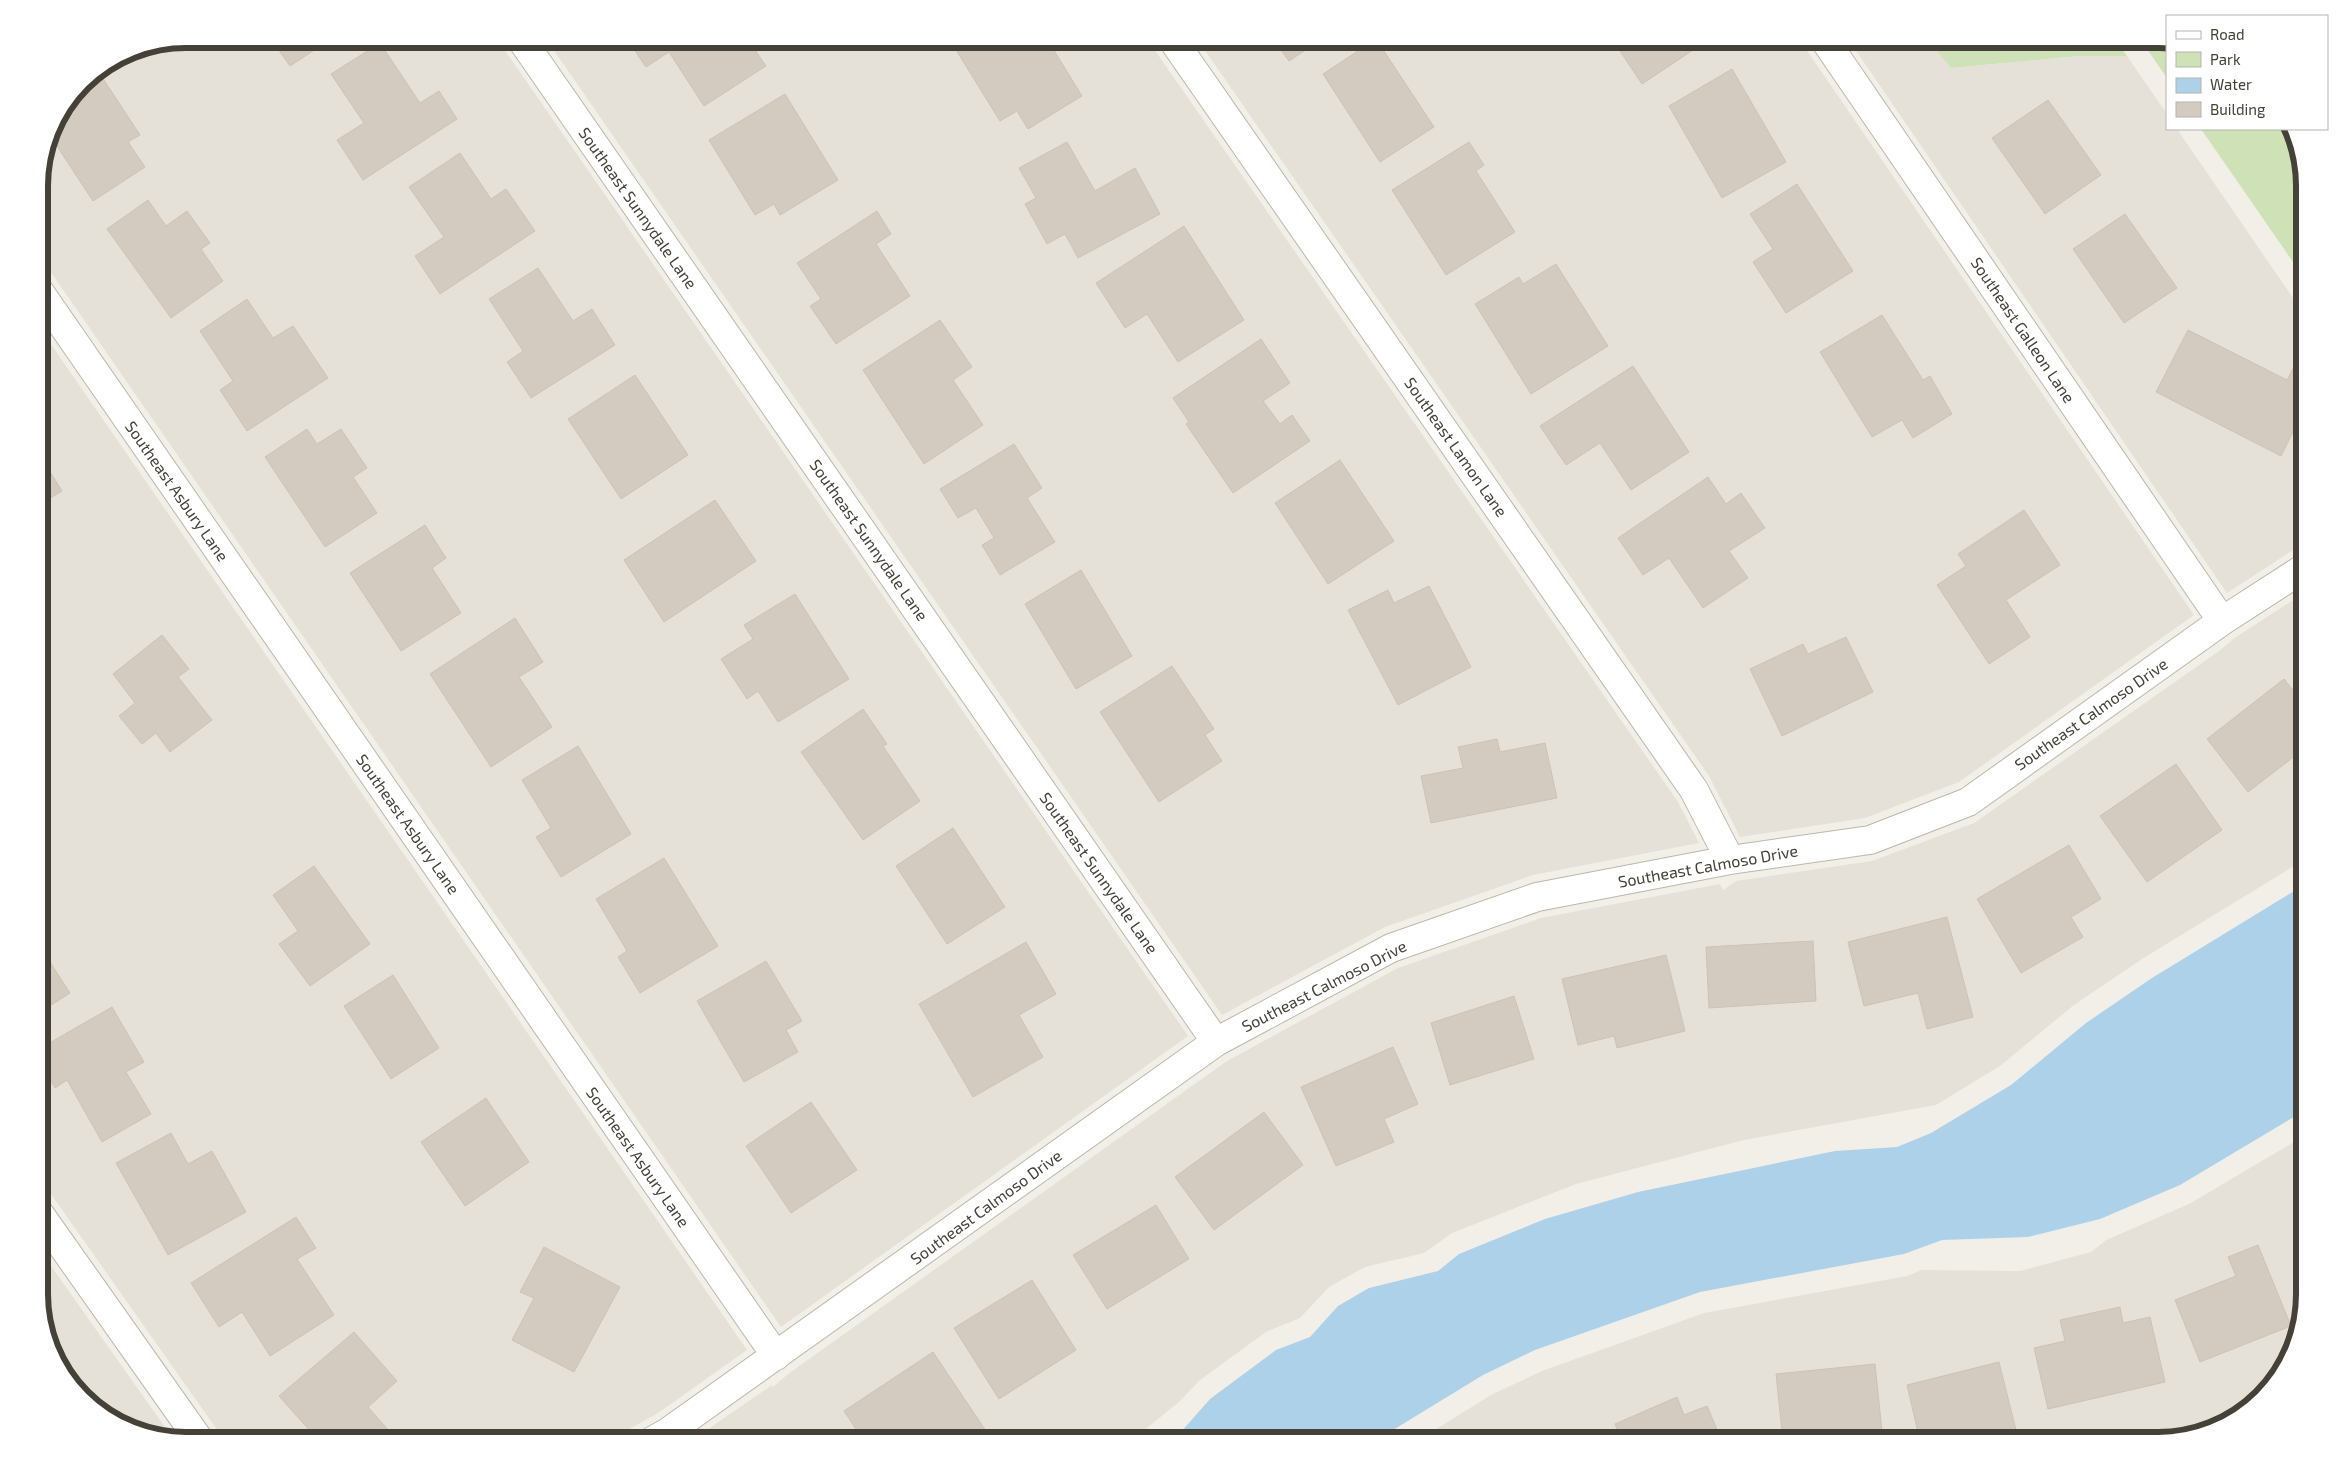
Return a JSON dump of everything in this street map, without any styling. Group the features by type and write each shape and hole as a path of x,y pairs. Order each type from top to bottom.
{"street":[{"name":"Southeast Sunnydale Lane","path":"527,48 1216,1042"},
{"name":"Southeast Lamon Lane","path":"1178,48 1694,790 1730,860"},
{"name":"Southeast Galleon Lane","path":"1830,48 2222,621"},
{"name":"Southeast Asbury Lane","path":"48,304 776,1356"},
{"name":"Southeast Calmoso Drive","path":"668,1432 1216,1042 1391,948 1536,897 1730,860 1870,840 1968,802 2222,621 2296,573"},
{"path":"48,1226 194,1432"}],"shaded area":[{"path":"186,48 503,48 1188,1036 781,1327 48,268 48,177 52,150 58,133 71,109 88,88 109,71 125,62 159,50"},
{"path":"552,48 1153,48 1678,802 1699,843 1533,875 1385,927 1222,1015"},
{"path":"1203,48 1805,48 2194,615 1959,782 1865,818 1740,837 1709,776"},
{"path":"1854,48 1934,48 1951,68 2079,56 2127,56 2166,113 2166,130 2178,130 2296,302 2296,548 2227,593"},
{"path":"48,340 747,1350 658,1413 624,1432 219,1432 48,1190"},
{"path":"2296,598 2296,865 2142,959 2074,1005 2000,1066 1936,1105 1744,1140 1576,1184 1452,1233 1424,1253 1365,1267 1329,1287 1300,1318 1266,1332 1200,1380 1179,1402 1142,1432 704,1432 772,1385 773,1387 788,1374 1227,1061 1398,968 1541,918 1720,884 1723,890 1736,881 1872,861 1974,823 2219,651 2233,639"},
{"path":"2296,1141 2296,1294 2291,1330 2281,1355 2261,1385 2234,1409 2202,1425 2166,1432 1431,1432 1491,1395 1542,1371 1704,1313 1907,1276 1922,1270 2020,1271 2091,1252 2106,1240 2189,1204"},
{"path":"48,1262 168,1431 141,1425 109,1409 82,1385 71,1371 58,1347 52,1330 48,1303"}],"green space":[{"path":"1934,48 2121,48 2127,56 2079,56 1951,68"},
{"path":"2146,48 2166,48 2166,77"},
{"path":"2202,130 2284,130 2291,150 2296,186 2296,266"}],"water":[{"path":"2296,890 2296,1116 2180,1185 2100,1219 2028,1237 1942,1240 1904,1254 1700,1292 1535,1350 1483,1375 1390,1432 1181,1432 1210,1399 1276,1350 1310,1337 1338,1306 1369,1288 1438,1271 1459,1254 1545,1219 1638,1192 1835,1151 1897,1147 1931,1133 2011,1085 2086,1023 2152,978"}],"building":[{"path":"277,48 317,48 290,66"},
{"path":"372,48 383,48 420,103 439,91 457,119 363,180 337,140 364,123 331,74"},
{"path":"633,48 754,48 766,66 704,106 669,52 646,67"},
{"path":"955,48 1052,48 1082,96 1028,129 1017,111 1000,121"},
{"path":"1280,48 1308,48 1289,61"},
{"path":"1362,48 1382,48 1434,127 1380,162 1323,74"},
{"path":"1618,48 1696,48 1642,84"},
{"path":"1732,69 1786,162 1722,198 1669,106"},
{"path":"102,77 140,135 128,142 145,167 93,201 55,143 71,109 88,88"},
{"path":"785,94 838,180 780,215 774,204 755,215 709,140"},
{"path":"2048,100 2101,175 2045,214 1992,138"},
{"path":"1067,142 1095,191 1135,168 1160,214 1078,258 1065,234 1047,244 1025,204 1036,198 1019,168"},
{"path":"1469,142 1484,165 1476,171 1515,232 1446,275 1392,190"},
{"path":"460,153 491,199 506,189 535,231 440,294 415,256 444,237 409,187"},
{"path":"1797,184 1853,271 1786,313 1753,262 1773,249 1750,214"},
{"path":"148,200 166,226 187,211 210,243 201,249 223,281 171,318 107,229"},
{"path":"877,211 891,234 876,244 910,296 836,344 810,306 821,299 797,263"},
{"path":"2125,214 2177,288 2124,323 2073,249"},
{"path":"1184,226 1244,320 1178,362 1147,314 1125,328 1096,283"},
{"path":"1556,264 1608,346 1531,394 1475,304 1519,277 1523,284"},
{"path":"538,268 573,321 592,309 615,345 531,398 507,362 523,351 489,299"},
{"path":"247,299 273,338 293,326 328,378 247,431 220,390 233,381 200,331"},
{"path":"1882,315 1923,380 1930,376 1952,414 1913,438 1902,420 1872,437 1820,352"},
{"path":"940,320 972,367 953,380 983,425 924,464 863,370"},
{"path":"2188,330 2287,380 2296,363 2296,426 2281,456 2156,392"},
{"path":"1261,339 1290,383 1263,401 1280,424 1292,415 1310,441 1233,493 1186,424 1189,422 1173,398"},
{"path":"1633,366 1689,452 1631,490 1600,443 1566,465 1540,426"},
{"path":"635,375 688,455 621,499 568,419"},
{"path":"307,429 317,444 341,429 367,468 353,477 377,513 325,547 265,457"},
{"path":"1014,444 1042,488 1027,498 1055,542 1000,575 982,545 994,538 976,508 958,518 940,489"},
{"path":"1340,460 1394,541 1328,584 1275,503"},
{"path":"48,468 62,491 48,500"},
{"path":"1708,477 1726,504 1741,493 1765,528 1729,551 1748,578 1703,608 1669,558 1643,575 1618,538"},
{"path":"715,500 756,561 664,622 624,560"},
{"path":"2024,510 2060,565 2006,600 2030,637 1989,664 1937,585 1966,566 1958,554"},
{"path":"425,525 446,558 432,568 461,613 401,651 350,573"},
{"path":"1081,570 1132,656 1076,689 1025,604"},
{"path":"1429,586 1471,667 1398,705 1348,610 1388,590 1394,603"},
{"path":"795,594 849,679 778,722 758,691 747,699 721,659 753,639 744,625"},
{"path":"515,618 543,662 519,677 552,727 491,767 430,674"},
{"path":"162,635 189,669 178,677 212,720 170,752 156,733 142,744 119,716 135,703 113,674"},
{"path":"1846,637 1873,692 1782,736 1750,669 1803,644 1808,654"},
{"path":"1172,666 1214,729 1205,735 1222,761 1159,802 1100,712"},
{"path":"2284,679 2296,694 2296,755 2248,792 2207,739"},
{"path":"863,709 887,744 883,746 920,801 863,840 801,752"},
{"path":"1497,739 1500,752 1545,743 1557,798 1431,823 1421,776 1463,768 1458,747"},
{"path":"578,746 631,834 561,877 536,837 551,828 522,780"},
{"path":"2176,764 2222,830 2147,882 2100,816"},
{"path":"953,828 1005,907 947,944 896,866"},
{"path":"2069,845 2101,899 2071,917 2083,937 2021,973 1977,899"},
{"path":"664,858 718,946 640,993 618,957 627,951 596,899"},
{"path":"314,866 370,944 310,986 279,944 298,931 273,895"},
{"path":"1947,917 1973,1017 1927,1029 1918,993 1864,1006 1848,942"},
{"path":"1813,941 1816,1001 1709,1008 1706,947"},
{"path":"1026,942 1056,994 1019,1015 1043,1057 973,1097 919,1004"},
{"path":"1666,955 1685,1031 1617,1048 1614,1036 1578,1045 1562,979"},
{"path":"48,959 70,993 48,1007"},
{"path":"766,961 802,1021 786,1030 798,1052 744,1082 697,1001"},
{"path":"393,975 439,1048 391,1079 344,1006"},
{"path":"1514,996 1534,1059 1450,1085 1431,1023"},
{"path":"112,1007 144,1062 126,1072 151,1114 102,1142 67,1080 55,1088 48,1076 48,1044"},
{"path":"1393,1047 1418,1104 1384,1119 1394,1142 1336,1166 1301,1087"},
{"path":"486,1098 529,1162 465,1206 421,1142"},
{"path":"811,1102 857,1170 791,1213 746,1146"},
{"path":"1264,1112 1303,1165 1214,1230 1175,1177"},
{"path":"171,1133 188,1164 212,1151 246,1212 168,1255 116,1163"},
{"path":"1156,1205 1189,1259 1107,1309 1073,1255"},
{"path":"296,1217 316,1248 297,1259 334,1315 270,1356 242,1312 219,1327 191,1283"},
{"path":"2258,1245 2291,1326 2200,1362 2175,1300 2236,1276 2228,1257"},
{"path":"544,1247 620,1287 574,1372 512,1340 534,1298 520,1292"},
{"path":"1032,1280 1076,1350 999,1399 954,1328"},
{"path":"2120,1307 2123,1323 2150,1317 2165,1382 2048,1409 2034,1348 2065,1341 2060,1320"},
{"path":"354,1332 397,1381 368,1407 390,1432 311,1432 279,1396"},
{"path":"933,1352 987,1432 858,1432 844,1411"},
{"path":"1999,1362 2016,1430 2008,1432 1918,1432 1907,1385"},
{"path":"1875,1364 1882,1432 1782,1432 1776,1374"},
{"path":"1677,1397 1684,1415 1707,1406 1718,1432 1618,1432 1615,1424"}]}
